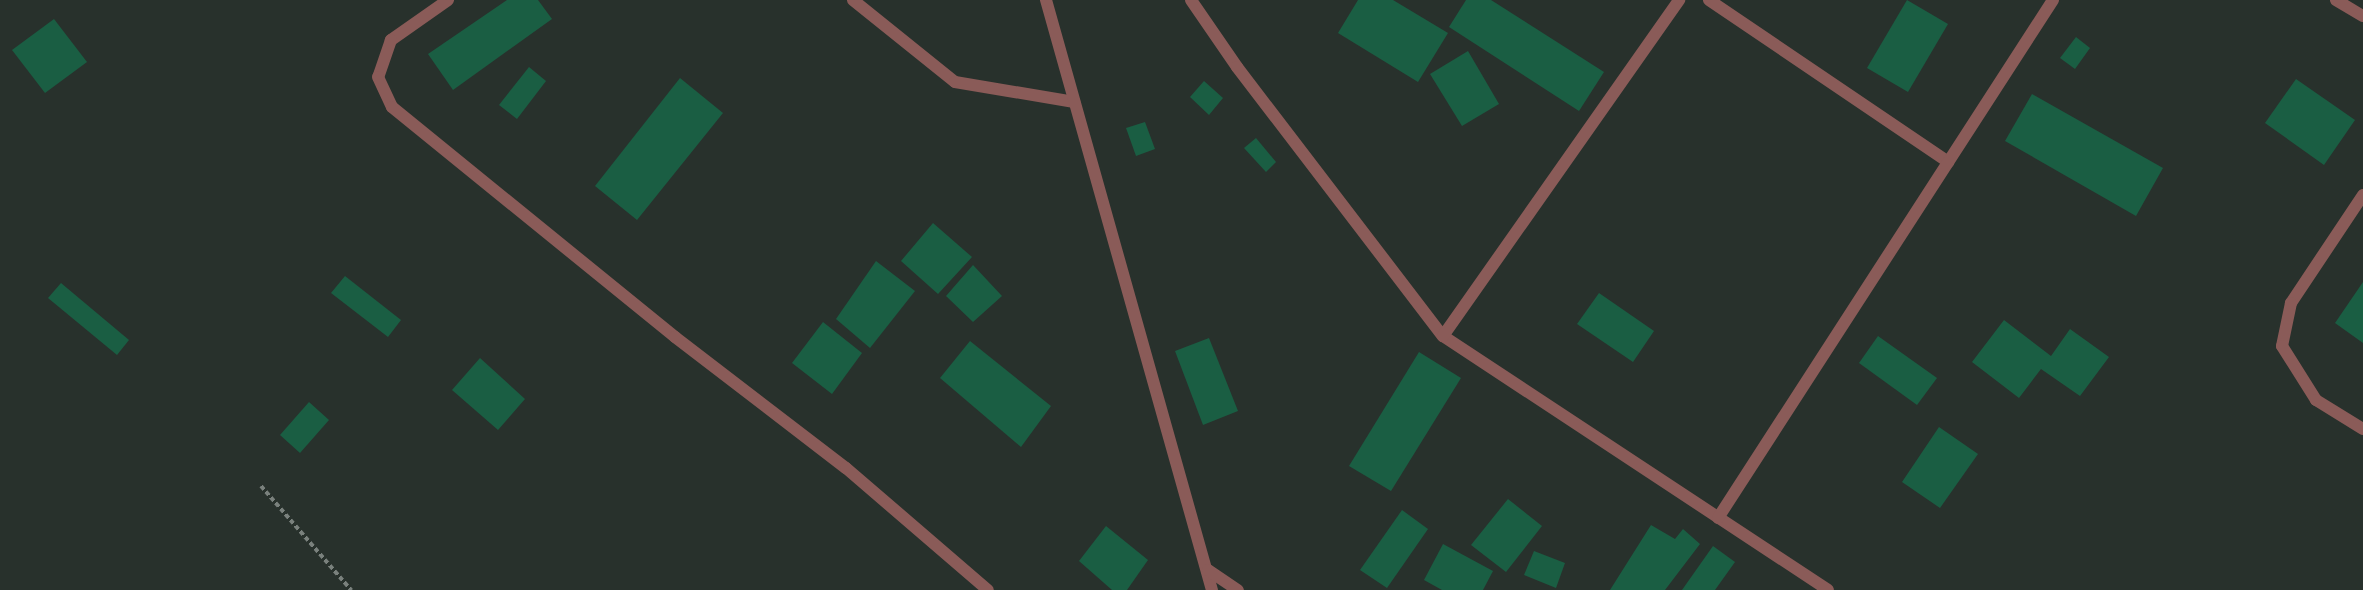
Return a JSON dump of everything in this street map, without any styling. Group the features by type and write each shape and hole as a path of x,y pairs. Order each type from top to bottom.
{"street":[{"path":"448,0 391,40 378,77 392,107 675,337 846,468 988,590"},
{"path":"853,0 955,82 1074,102"},
{"path":"1046,0 1171,454 1208,570 1212,590"},
{"path":"1191,0 1237,67 1443,336 1828,590"},
{"path":"1443,336 1679,0"},
{"path":"1709,0 1948,162"},
{"path":"1718,518 2052,0"},
{"path":"2336,0 2363,16"},
{"path":"2363,195 2291,303 2282,346 2316,400 2363,429"},
{"path":"1208,570 1238,590"}],"path":[{"path":"261,486 351,590"}],"building":[{"path":"507,0 538,0 552,19 453,90 428,54"},
{"path":"1358,0 1393,0 1448,33 1418,82 1338,33"},
{"path":"1466,0 1491,0 1604,72 1579,111 1449,27"},
{"path":"1907,0 1948,24 1908,92 1867,68"},
{"path":"54,19 87,62 45,93 12,50"},
{"path":"2076,37 2090,48 2075,69 2060,58"},
{"path":"1468,51 1499,104 1462,126 1430,74"},
{"path":"529,67 546,81 517,119 499,105"},
{"path":"680,78 723,113 637,220 595,186"},
{"path":"2296,79 2355,120 2324,165 2265,123"},
{"path":"1204,81 1223,98 1209,115 1190,97"},
{"path":"2032,94 2163,168 2136,216 2005,141"},
{"path":"1145,122 1155,149 1136,156 1126,128"},
{"path":"1256,138 1276,162 1266,172 1244,148"},
{"path":"933,223 972,257 938,294 901,261"},
{"path":"876,261 915,291 870,348 836,319"},
{"path":"973,265 1002,296 973,322 946,296"},
{"path":"345,276 401,320 388,337 331,293"},
{"path":"2363,282 2363,343 2335,323"},
{"path":"61,283 129,340 117,355 48,298"},
{"path":"1599,293 1654,331 1633,362 1577,324"},
{"path":"2004,320 2051,356 2070,329 2109,357 2080,396 2041,369 2019,398 1972,362"},
{"path":"823,322 862,353 832,394 792,363"},
{"path":"1878,336 1937,378 1917,405 1859,363"},
{"path":"1209,338 1238,411 1203,425 1175,351"},
{"path":"970,341 1051,406 1021,447 940,378"},
{"path":"1419,352 1461,378 1391,491 1349,466"},
{"path":"480,358 525,399 498,430 452,390"},
{"path":"309,402 329,420 300,453 280,435"},
{"path":"1939,427 1978,454 1940,508 1902,482"},
{"path":"1508,499 1542,526 1506,572 1471,545"},
{"path":"1402,510 1428,529 1387,588 1360,570"},
{"path":"1651,525 1675,539 1683,529 1700,544 1665,590 1610,590"},
{"path":"1106,526 1148,560 1127,590 1112,590 1079,561"},
{"path":"1443,544 1493,571 1483,590 1442,590 1424,580"},
{"path":"1713,546 1735,562 1715,590 1682,590"},
{"path":"1534,551 1565,563 1556,588 1524,575"}]}
